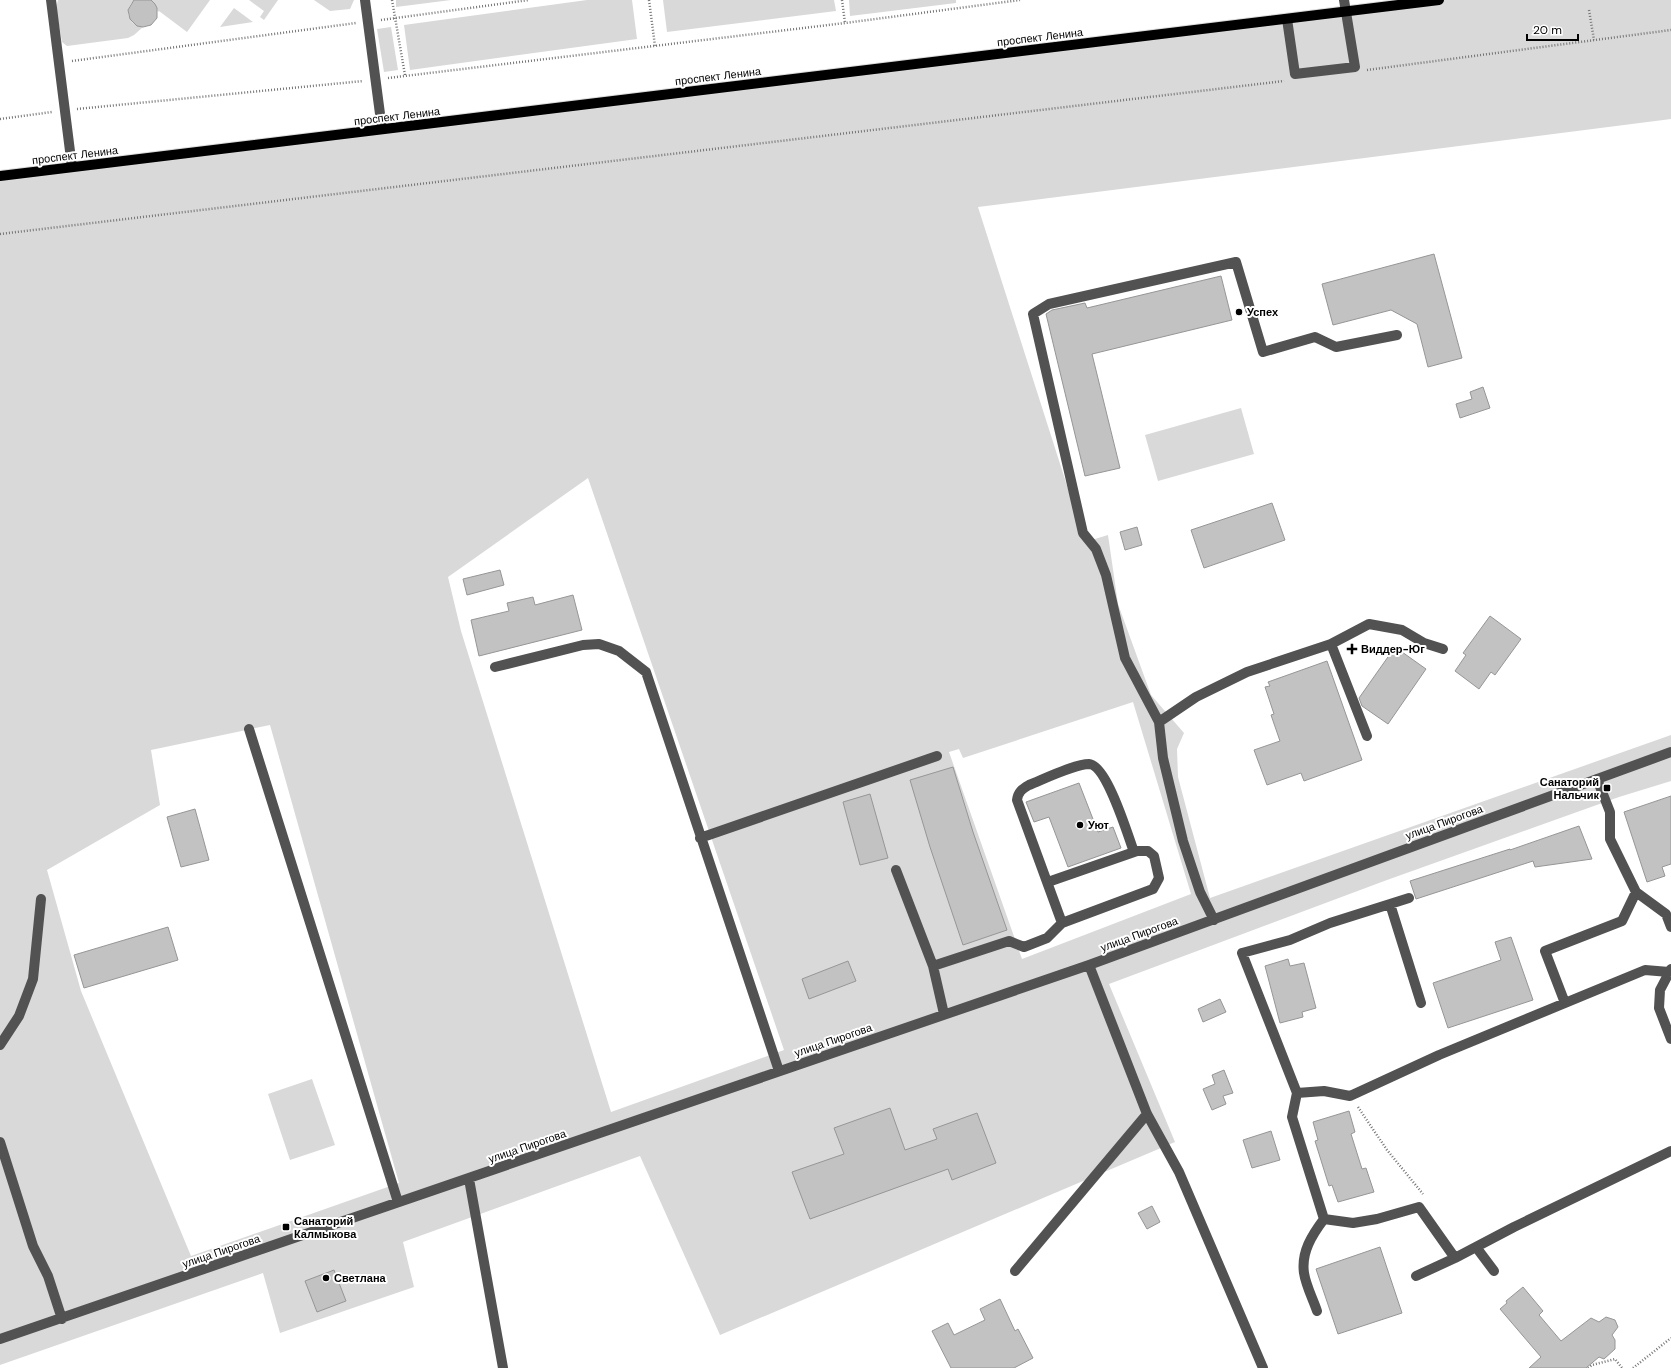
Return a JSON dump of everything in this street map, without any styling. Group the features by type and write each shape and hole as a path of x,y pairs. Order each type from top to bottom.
{"main road":[{"name":"проспект Ленина","path":"0,176 1439,0"}],"street":[{"path":"51,0 72,167"},
{"path":"365,0 382,129"},
{"path":"1287,19 1295,74 1355,67 1344,0"},
{"path":"1214,920 1200,892 1183,841 1163,758 1159,722 1126,658 1106,575 1096,549 1083,533 1033,314 1049,304 1236,262 1263,352 1314,337 1336,347 1397,335"},
{"path":"1159,722 1196,698 1247,672 1331,644 1368,624 1402,630 1424,643 1443,649"},
{"path":"495,667 583,645 599,644 619,651 646,672 700,838 780,1071"},
{"path":"1331,644 1367,736"},
{"path":"249,730 398,1202"},
{"name":"улица Пирогова","path":"0,1339 62,1319 398,1202 469,1179 944,1014 1090,965 1671,752"},
{"path":"700,838 937,756"},
{"path":"1062,923 1053,903 1048,882 1039,863 1017,800 1019,793 1029,785 1080,765 1091,764 1097,768 1106,779 1134,852"},
{"path":"1598,779 1610,812 1610,839 1636,892 1666,914 1671,927"},
{"path":"933,966 1009,941 1024,947 1047,938 1062,923 1153,889 1159,878 1154,856 1148,851 1134,852 1048,882"},
{"path":"896,870 933,966 944,1014"},
{"path":"1565,1003 1545,951 1622,921 1636,892"},
{"path":"1324,1220 1292,1117 1297,1093 1242,953 1290,940 1330,923 1409,898"},
{"path":"0,1045 19,1016 33,979 41,899"},
{"path":"1390,904 1421,1003"},
{"path":"1090,965 1147,1114 1179,1172 1264,1368"},
{"path":"1297,1093 1324,1091 1350,1096 1439,1055 1645,970 1670,971 1660,990 1659,1008 1671,1039"},
{"path":"1015,1271 1147,1114"},
{"path":"0,1142 33,1246 48,1276 62,1319"},
{"path":"1416,1276 1671,1151"},
{"path":"469,1179 503,1368"},
{"path":"1324,1220 1353,1222 1376,1219 1419,1207 1455,1258"},
{"path":"1318,1312 1304,1273 1306,1250 1314,1231 1324,1220"},
{"path":"1476,1247 1494,1271"}],"path":[{"path":"392,0 405,75"},
{"path":"59,63 529,0"},
{"path":"649,0 655,46"},
{"path":"842,0 844,23"},
{"path":"0,119 65,110 376,80 405,75 844,23 1020,0"},
{"path":"1589,10 1594,40"},
{"path":"1366,70 1671,30"},
{"path":"0,234 1287,80"},
{"path":"1350,1096 1388,1150 1425,1198"},
{"path":"1633,1368 1671,1338"},
{"path":"1588,1368 1592,1365 1615,1359 1622,1368"}],"shaded area":[{"path":"58,0 135,0 130,5 128,14 133,23 143,27 128,38 67,46 62,42 56,8"},
{"path":"151,0 210,0 187,32 159,11 158,12 155,4"},
{"path":"249,0 278,0 264,20 260,17 264,11"},
{"path":"314,0 354,0 350,9 330,11"},
{"path":"396,0 451,0 396,7"},
{"path":"587,0 632,0 637,39 410,70 404,25"},
{"path":"663,0 834,0 836,11 667,32"},
{"path":"849,0 956,0 956,3 850,16"},
{"path":"1439,0 1671,0 1671,119 978,207 1085,542 1108,535 1118,604 1151,695 1184,733 1177,749 1178,777 1210,898 1671,735 1671,781 1619,797 1387,880 1109,984 1175,1142 720,1335 640,1156 403,1242 414,1287 280,1333 263,1273 0,1365 0,176","holes":["588,478 784,1050 611,1112 461,631 448,577","1133,702 1191,894 1022,959 949,752 959,749 963,758","270,725 399,1183 191,1256 81,991 47,870 160,805 151,750"]},
{"path":"234,8 253,22 220,27"},
{"path":"391,27 398,70 384,72 377,29"},
{"path":"1241,408 1254,454 1158,481 1145,435"},
{"path":"312,1079 335,1145 290,1160 268,1094"}],"building":[{"path":"134,0 151,0 155,4 157,8 157,18 151,25 143,27 137,26 130,19 128,10"},
{"path":"1434,254 1462,358 1428,367 1417,324 1391,310 1333,325 1322,284"},
{"path":"1221,276 1232,320 1092,354 1120,468 1085,476 1046,314 1052,310 1085,303 1087,308"},
{"path":"1483,387 1490,408 1460,418 1456,404 1472,399 1470,392"},
{"path":"1272,503 1285,540 1204,568 1191,530"},
{"path":"1137,527 1142,545 1125,550 1120,532"},
{"path":"500,570 504,585 467,595 463,579"},
{"path":"573,595 582,630 479,656 471,620 509,611 507,603 533,597 535,605"},
{"path":"1490,616 1521,639 1495,675 1491,672 1479,689 1455,671 1466,655 1463,653"},
{"path":"1395,647 1426,669 1388,724 1362,706 1359,698"},
{"path":"1327,661 1362,760 1304,781 1301,773 1267,785 1254,750 1280,741 1271,715 1274,714 1265,687 1270,686 1268,682"},
{"path":"953,767 973,832 1007,930 963,945 930,847 910,780"},
{"path":"1079,783 1098,832 1113,827 1121,848 1068,867 1049,817 1034,822 1026,802"},
{"path":"870,794 888,858 860,865 843,802"},
{"path":"1671,796 1671,864 1662,867 1665,876 1647,882 1624,812"},
{"path":"195,809 209,860 181,867 167,817"},
{"path":"1579,826 1592,859 1535,867 1533,861 1416,899 1410,881 1510,850"},
{"path":"168,927 178,960 84,988 74,955"},
{"path":"1511,937 1533,1000 1448,1028 1433,983 1501,960 1495,942"},
{"path":"1288,959 1290,966 1304,963 1316,1008 1302,1012 1303,1017 1280,1023 1265,966"},
{"path":"848,961 856,981 809,999 802,979"},
{"path":"1220,999 1226,1012 1203,1022 1198,1009"},
{"path":"1224,1070 1233,1093 1223,1096 1226,1104 1212,1110 1203,1089 1215,1084 1212,1075"},
{"path":"890,1108 905,1150 937,1139 933,1129 977,1113 996,1163 952,1180 948,1169 810,1219 792,1172 844,1154 834,1128"},
{"path":"1349,1111 1355,1132 1351,1134 1362,1169 1366,1168 1374,1192 1338,1202 1332,1185 1329,1186 1315,1141 1318,1140 1313,1122"},
{"path":"1271,1131 1280,1160 1252,1168 1243,1140"},
{"path":"1152,1206 1160,1222 1147,1229 1138,1213"},
{"path":"1380,1247 1402,1313 1338,1334 1316,1269"},
{"path":"334,1270 346,1301 317,1312 305,1281"},
{"path":"1523,1287 1543,1311 1539,1315 1561,1341 1591,1318 1599,1322 1606,1317 1615,1320 1618,1327 1612,1335 1615,1340 1615,1349 1604,1359 1599,1357 1586,1368 1529,1368 1541,1357 1500,1309 1507,1303 1506,1301"},
{"path":"1000,1299 1015,1331 1018,1329 1033,1358 1014,1368 951,1368 932,1331 948,1323 954,1335 985,1320 980,1309"}],"place":[{"name":"Успех","path":"1239,312"},
{"name":"Виддер-Юг","path":"1352,649"},
{"name":"Санаторий Нальчик","path":"1607,788"},
{"name":"Уют","path":"1080,825"},
{"name":"Санаторий Калмыкова","path":"286,1227"},
{"name":"Светлана","path":"326,1278"}]}
